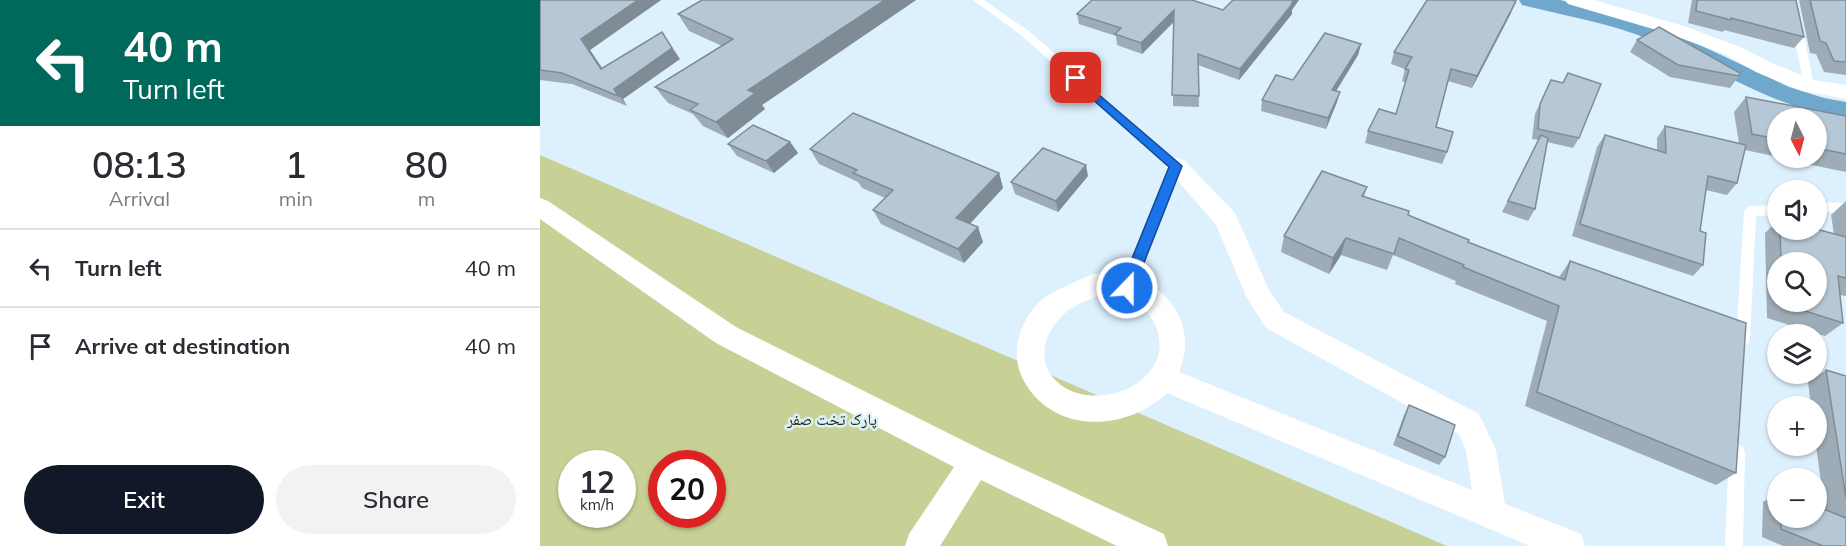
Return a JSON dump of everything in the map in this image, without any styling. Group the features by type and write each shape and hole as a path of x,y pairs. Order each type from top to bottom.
{"street":[{"path":"1574,0 1677,30 1733,51 1763,67 1809,86 1846,92"},
{"path":"1176,166 1226,220 1259,296 1275,320 1469,424 1481,450 1491,514"},
{"path":"540,207 726,335 975,462 1152,546"},
{"path":"1094,285 1116,285 1127,288 1138,290 1155,302 1168,318 1174,337 1172,358 1162,378 1145,395 1122,406 1097,410 1072,406 1051,396 1037,380 1030,361 1030,341 1038,321 1053,304 1072,292 1094,285"},
{"path":"1162,378 1569,546"},
{"path":"921,546 975,462"}],"lane":[{"path":"978,0 1026,34 1176,166 1127,288"},
{"path":"1792,0 1809,86"},
{"path":"1827,207 1846,208"},
{"path":"1743,353 1750,211 1767,210"},
{"path":"1734,546 1738,435"}],"green space":[{"name":"پارک تخت صفر","path":"540,155 1447,546 540,546"}],"building":[{"path":"540,0 638,0 581,39 601,69 662,32 672,48 614,89 618,96 562,73 540,70"},
{"path":"702,0 885,0 748,90 755,93 716,122 690,110 698,104 655,87 733,39 678,14"},
{"path":"1092,0 1192,0 1223,10 1233,0 1293,0 1293,3 1240,69 1198,54 1199,96 1172,95 1174,10 1141,43 1115,34 1121,28 1077,14"},
{"path":"1427,0 1516,1 1477,76 1451,69 1436,127 1453,132 1447,152 1368,131 1379,109 1396,114 1409,70 1405,69 1412,57 1394,52"},
{"path":"1697,0 1796,0 1804,37 1696,11"},
{"path":"1810,0 1846,0 1846,62 1834,61 1826,43 1820,41"},
{"path":"1659,27 1740,73 1739,76 1678,65 1637,40"},
{"path":"1325,33 1361,44 1332,90 1340,92 1328,118 1262,100 1276,75 1293,80"},
{"path":"1568,73 1601,84 1579,138 1538,129 1540,104 1551,80 1563,83"},
{"path":"1746,97 1804,108 1767,108 1767,137 1752,134"},
{"path":"1827,112 1846,116 1846,154 1827,150"},
{"path":"853,113 999,173 956,218 978,227 958,249 873,210 893,190 853,173 857,170 810,149"},
{"path":"753,125 790,142 766,161 728,144"},
{"path":"1665,126 1746,145 1737,183 1708,176 1700,231 1706,233 1703,265 1580,224 1605,135 1666,153"},
{"path":"1541,135 1548,138 1535,209 1508,201"},
{"path":"1043,148 1086,165 1056,201 1011,182"},
{"path":"1322,171 1367,187 1362,196 1409,211 1408,215 1469,240 1468,242 1565,280 1570,261 1746,323 1736,473 1537,392 1559,306 1399,238 1394,254 1346,238 1333,258 1284,236"},
{"path":"1827,232 1846,237 1846,278 1838,276 1843,323 1808,312 1827,312 1827,252 1781,252 1780,240 1827,240"},
{"path":"1827,370 1846,376 1846,498 1827,376"},
{"path":"1409,405 1455,425 1445,457 1398,436"},
{"path":"1827,510 1846,518 1846,546 1823,546 1781,529 1827,528"}],"waterway":[{"path":"1530,0 1604,17 1642,29 1780,93 1802,101 1846,111"}],"route":[{"path":"1076,78 1176,166 1127,288"}]}
